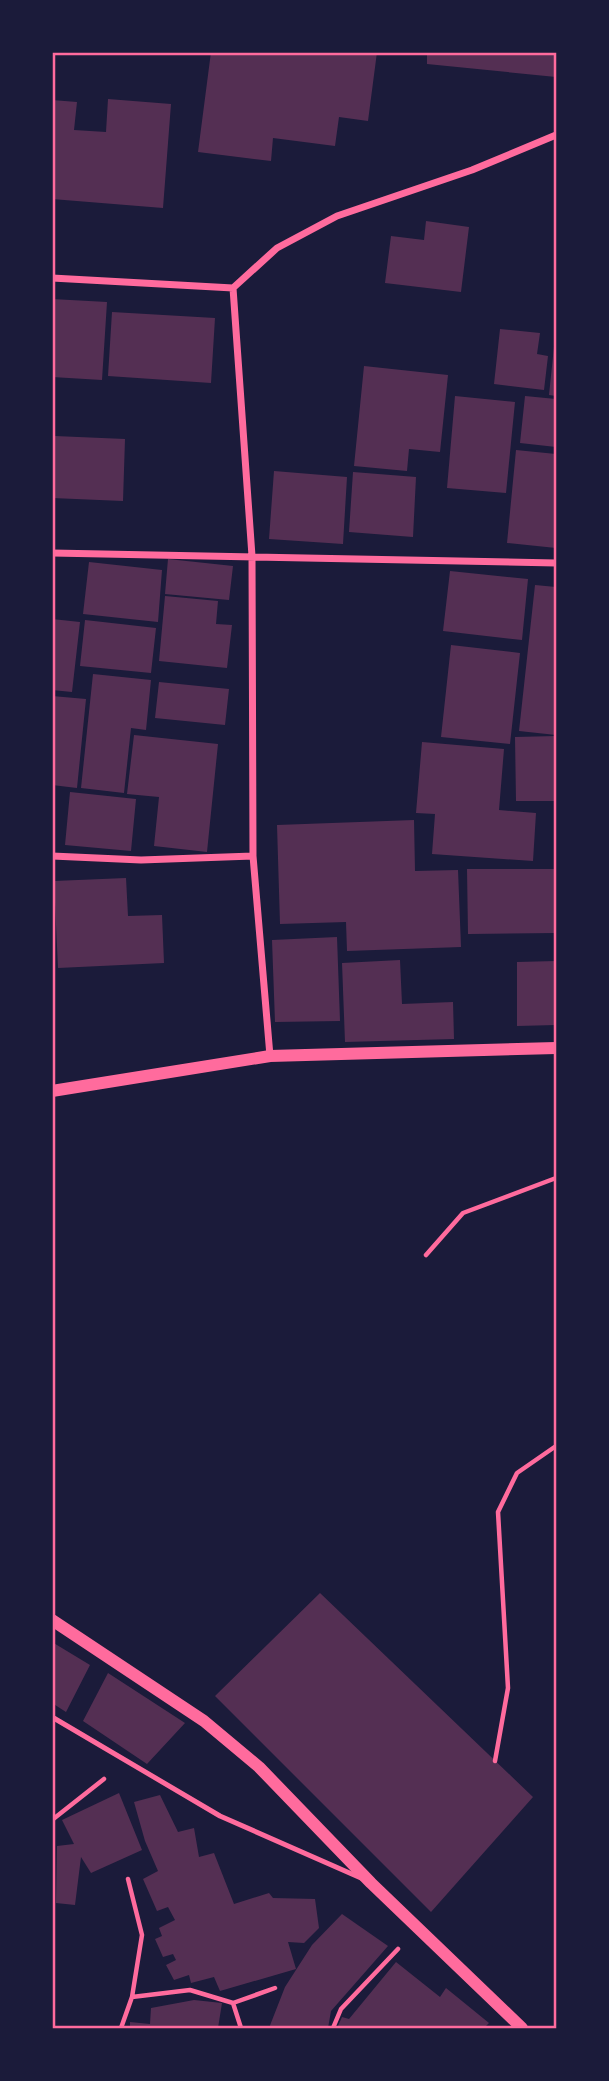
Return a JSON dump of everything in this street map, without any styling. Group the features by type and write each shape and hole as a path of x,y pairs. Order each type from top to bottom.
{"street":[{"path":"52,278 233,288 277,248 337,216 472,170 556,135"},
{"path":"233,288 252,556 253,856 270,1056"},
{"path":"52,552 556,563"},
{"path":"52,856 141,860 253,856"},
{"path":"52,1091 270,1056 556,1048"},
{"path":"52,1620 204,1721 260,1767 370,1882 522,2028"}],"lane":[{"path":"52,1717 220,1816 370,1882"}],"path":[{"path":"425,1255 463,1213 556,1178"},
{"path":"495,1761 508,1688 498,1512 516,1473 556,1446"},
{"path":"52,1820 127,1760"},
{"path":"121,2028 132,1997 142,1935 128,1879"},
{"path":"333,2028 341,2010 418,1928"},
{"path":"132,1997 190,1990 233,2003 275,1988"},
{"path":"233,2003 241,2028"}],"building":[{"path":"211,52 377,52 368,121 339,117 335,146 273,138 271,161 198,152"},
{"path":"427,52 556,52 556,77 427,64"},
{"path":"108,99 171,104 163,208 52,199 52,100 77,102 74,130 106,132"},
{"path":"426,221 469,227 461,292 385,283 391,236 424,240"},
{"path":"52,299 107,302 102,380 52,377"},
{"path":"112,312 215,318 211,383 108,376"},
{"path":"500,329 540,333 537,354 548,356 544,390 494,384"},
{"path":"556,337 556,396 549,395"},
{"path":"364,366 448,375 440,452 409,449 407,471 354,466"},
{"path":"455,396 515,402 506,493 447,488"},
{"path":"525,396 556,399 556,447 520,443"},
{"path":"55,436 125,439 123,501 52,498"},
{"path":"516,450 556,454 556,548 507,543"},
{"path":"274,471 347,477 343,544 269,539"},
{"path":"353,472 416,477 413,537 349,532"},
{"path":"168,559 233,566 229,600 165,594"},
{"path":"89,562 162,570 158,622 83,614"},
{"path":"450,571 528,579 522,640 443,631"},
{"path":"535,585 556,587 556,735 519,731"},
{"path":"165,596 218,601 216,624 232,625 227,668 159,661"},
{"path":"52,619 80,622 72,692 52,690"},
{"path":"85,620 156,628 151,673 80,666"},
{"path":"451,645 520,653 510,744 441,737"},
{"path":"93,674 151,680 146,730 131,728 124,793 81,788"},
{"path":"159,682 229,689 225,725 155,718"},
{"path":"52,696 86,699 77,788 52,785"},
{"path":"134,735 218,744 207,852 154,846 159,797 127,794"},
{"path":"556,736 556,801 516,801 515,737"},
{"path":"422,742 504,749 499,810 536,813 533,861 432,854 435,814 416,813"},
{"path":"70,792 136,799 131,851 65,845"},
{"path":"414,820 415,871 458,870 461,947 347,951 346,922 280,924 277,825"},
{"path":"467,869 556,869 556,933 468,934"},
{"path":"126,878 128,916 162,915 164,963 58,968 54,881"},
{"path":"337,937 340,1021 275,1022 272,940"},
{"path":"400,960 402,1004 453,1002 454,1039 345,1042 342,963"},
{"path":"556,961 556,1025 517,1026 517,962"},
{"path":"320,1593 533,1797 431,1912 215,1696"},
{"path":"52,1642 90,1665 66,1712 52,1703"},
{"path":"108,1673 185,1723 147,1764 83,1721"},
{"path":"119,1793 142,1850 91,1873 81,1857 75,1905 56,1903 57,1846 74,1844 62,1820"},
{"path":"160,1795 178,1832 194,1828 199,1857 214,1853 234,1904 269,1893 273,1898 315,1899 319,1928 304,1943 288,1942 296,1969 220,1991 214,1977 191,1983 189,1975 174,1980 166,1965 176,1960 173,1954 163,1957 155,1939 162,1936 159,1928 175,1920 168,1907 157,1911 143,1879 158,1871 145,1841 134,1802"},
{"path":"342,1914 388,1946 331,2011 328,2028 269,2028 285,1987 312,1945"},
{"path":"396,1962 440,1997 446,1988 489,2023 484,2028 337,2028 342,2017 349,2019"},
{"path":"194,2000 222,2003 218,2028 130,2028 130,2022 150,2024 151,2008"}]}
